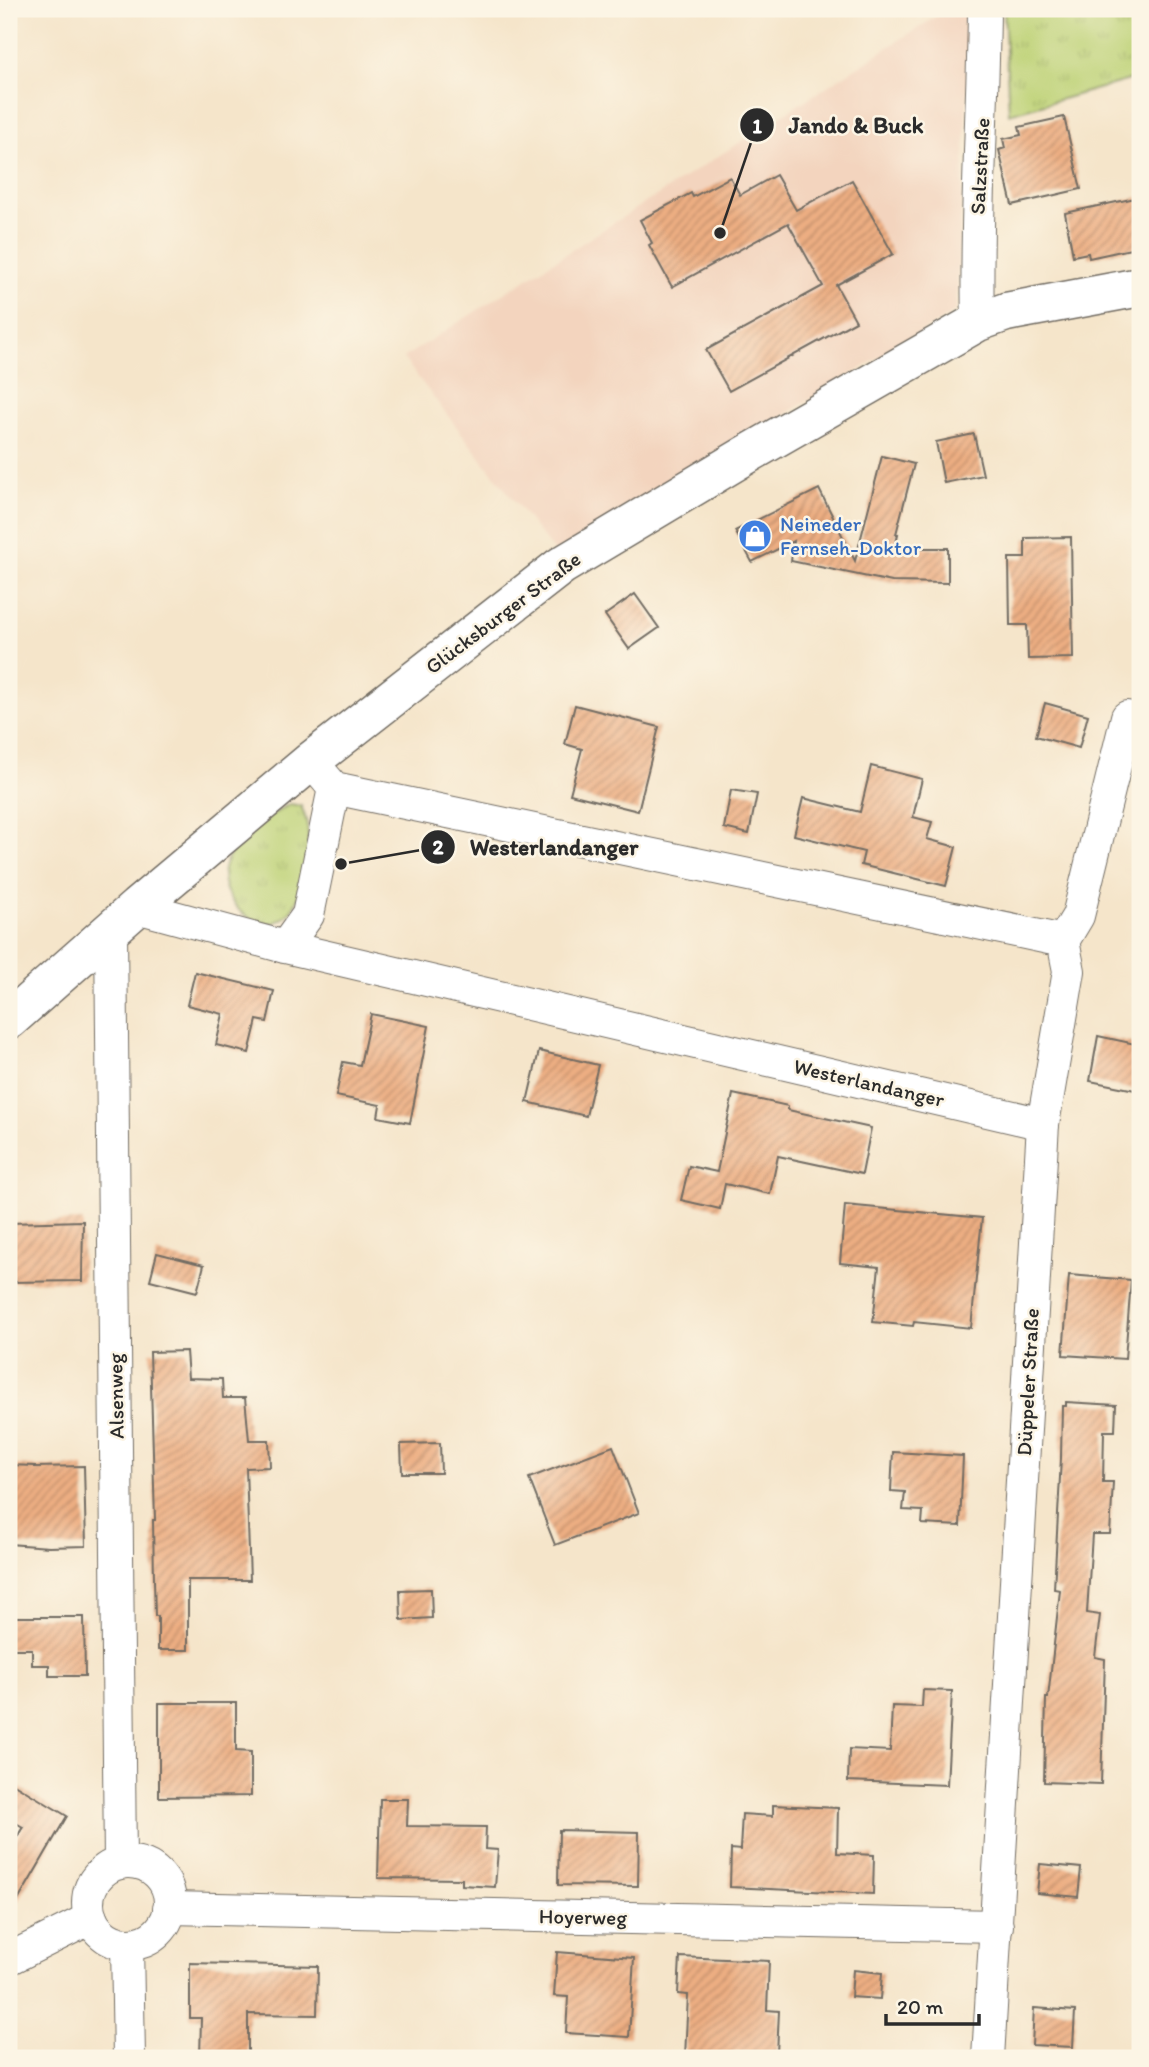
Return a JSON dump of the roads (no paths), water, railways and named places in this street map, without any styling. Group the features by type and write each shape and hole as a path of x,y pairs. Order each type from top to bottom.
{"street":[{"name":"Salzstraße","path":"978,322 976,257 984,9"},
{"name":"Glücksburger Straße","path":"9,1020 124,919 323,775 561,566 748,454 978,322 1006,312 1140,287"},
{"path":"285,947 308,915 323,775 1063,941 1079,916 1126,717"},
{"name":"Westerlandanger","path":"124,919 285,947 1043,1124"},
{"name":"Alsenweg","path":"120,1863 124,919"},
{"name":"Düppeler Straße","path":"988,2058 1043,1124 1069,971 1063,941"},
{"path":"133,1862 157,1872 169,1895 169,1908 167,1919 151,1938 127,1944 105,1937 91,1918 89,1895 100,1874 109,1867 133,1862"},
{"name":"Hoyerweg","path":"169,1908 997,1926"},
{"path":"9,1959 91,1918"},
{"path":"127,1944 129,2058"}],"place":[{"name":"Jando & Buck","path":"720,233"},
{"name":"Neineder Fernseh-Doktor","path":"755,536"},
{"name":"Westerlandanger","path":"341,864"}]}
